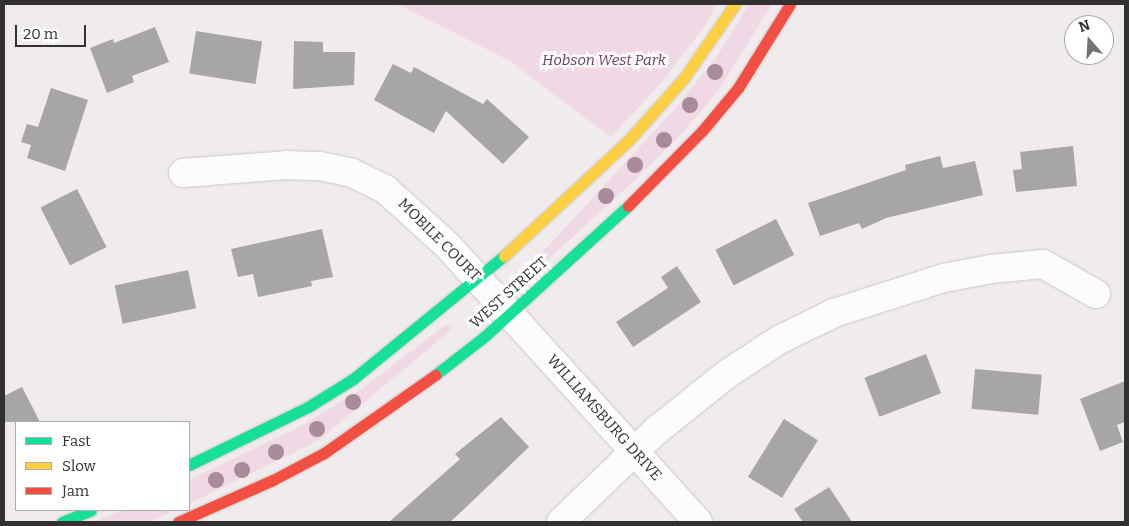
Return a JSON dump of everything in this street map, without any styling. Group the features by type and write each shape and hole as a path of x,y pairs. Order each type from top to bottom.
{"street":[{"name":"WEST STREET","path":"190,465 308,408 353,379 478,280 629,140 684,78 735,4"},
{"name":"WEST STREET","path":"178,522 273,480 365,427 442,372 510,313 648,187 702,131 738,88 790,4"},
{"name":"MOBILE COURT","path":"183,173 286,164 320,166 352,173 403,202 510,313"},
{"path":"562,522 635,452 727,374 779,340 834,313 892,292 991,268 1043,264 1096,294"},
{"name":"WILLIAMSBURG DRIVE","path":"510,313 698,522"},
{"path":"62,522 88,511"}],"green space":[{"name":"Hobson West Park","path":"397,4 717,4 705,26 662,82 611,137 510,61"},
{"path":"749,4 772,4 718,91 685,130 637,178 544,263 537,263 537,258 672,112 716,58"},
{"path":"445,325 451,326 450,331 319,440 190,504 190,480 303,425 363,388"},
{"path":"120,511 174,511 148,522 94,522"}],"building":[{"path":"155,27 169,62 132,76 134,82 107,93 90,48 113,39 114,43"},
{"path":"196,31 262,41 255,84 189,73"},
{"path":"294,41 323,42 323,52 355,52 354,85 293,89"},
{"path":"393,64 411,73 414,67 483,104 487,99 529,137 503,164 446,111 434,133 374,100"},
{"path":"51,88 88,100 65,171 27,158 31,145 21,142 27,124 38,127"},
{"path":"1073,146 1077,186 1016,192 1013,170 1022,169 1020,152"},
{"path":"940,156 943,168 975,161 983,195 886,218 862,229 859,223 820,236 808,203 906,170 905,165"},
{"path":"77,189 107,247 70,266 40,208"},
{"path":"776,219 794,255 734,286 715,250"},
{"path":"322,229 333,277 311,281 312,286 258,297 253,274 238,277 231,249"},
{"path":"677,266 701,302 633,347 616,322 668,288 661,277"},
{"path":"188,270 196,308 123,324 115,286"},
{"path":"926,354 941,393 879,417 864,378"},
{"path":"975,369 1042,375 1038,415 972,409"},
{"path":"1125,381 1125,422 1117,425 1123,442 1100,451 1080,399"},
{"path":"22,387 39,421 4,422 4,396"},
{"path":"501,417 529,447 462,511 450,522 389,522 460,459 455,454"},
{"path":"784,419 818,440 782,498 748,477"},
{"path":"829,487 852,522 803,522 794,509"}],"traffic: fast":[{"path":"435,375 484,337 628,206"},
{"path":"190,465 308,407 353,379 504,256"},
{"path":"62,522 89,511"}],"traffic: slow":[{"path":"504,256 629,140 684,78 735,4"}],"traffic: jam":[{"path":"628,206 702,131 738,88 790,4"},
{"path":"178,522 273,480 324,453 435,375"}]}
